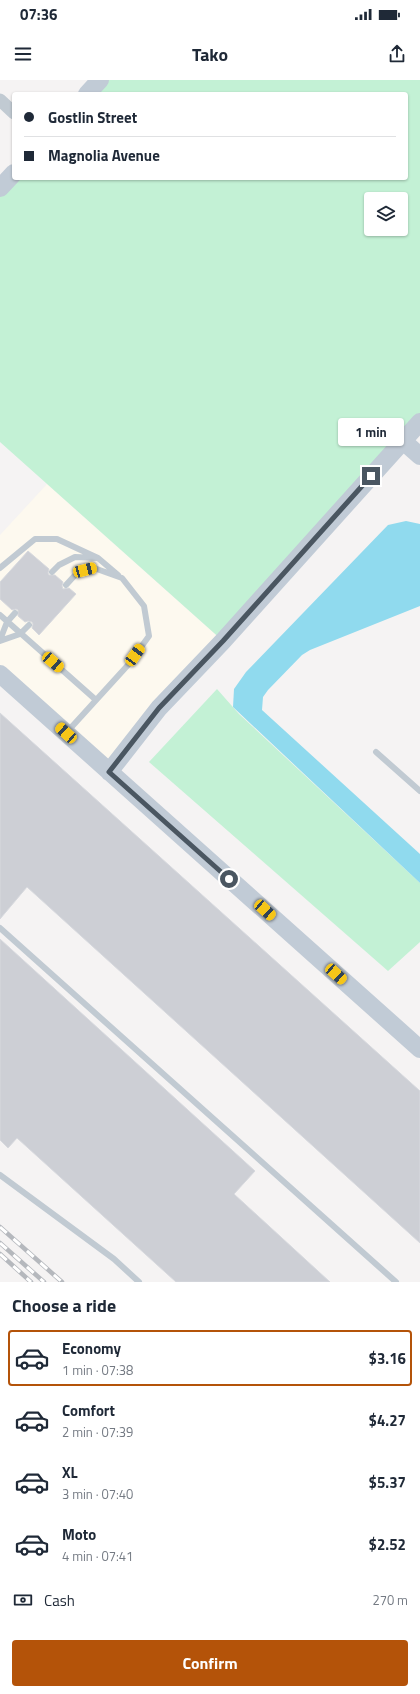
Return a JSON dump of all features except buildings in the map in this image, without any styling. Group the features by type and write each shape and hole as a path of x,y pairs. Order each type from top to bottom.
{"street":[{"path":"89,92 100,80"},
{"path":"0,100 12,111"},
{"path":"0,188 12,175"},
{"path":"109,772 159,708 223,641 420,422"},
{"path":"403,441 420,456"},
{"path":"0,674 420,1048"}],"lane":[{"path":"0,568 35,539 57,539 98,558 122,578 144,606 149,636 128,665 66,733"},
{"path":"52,572 59,565 75,557 98,558"},
{"path":"66,585 76,573 94,568 122,578"},
{"path":"0,640 7,622 15,613"},
{"path":"0,615 96,700"},
{"path":"0,640 20,634 29,625"},
{"path":"376,752 420,791"},
{"path":"0,928 396,1282"},
{"path":"0,1175 114,1259 139,1282"}],"shaded area":[{"path":"47,484 223,641 109,772 0,674 0,535"}],"green space":[{"path":"101,80 420,80 420,422 223,641 0,442 0,188 12,179 408,180 408,92 90,92"},
{"path":"217,689 239,714 420,883 420,942 388,971 149,762"}],"water":[{"path":"406,521 420,524 420,606 310,650 302,655 268,690 263,697 262,710 420,854 420,883 233,707 234,689 246,672 388,525"}],"railway":[{"path":"0,1227 62,1282"},
{"path":"0,1243 44,1282"},
{"path":"0,1254 31,1282"}],"route":[{"path":"229,879 109,772 159,708 223,641 371,476"}]}
